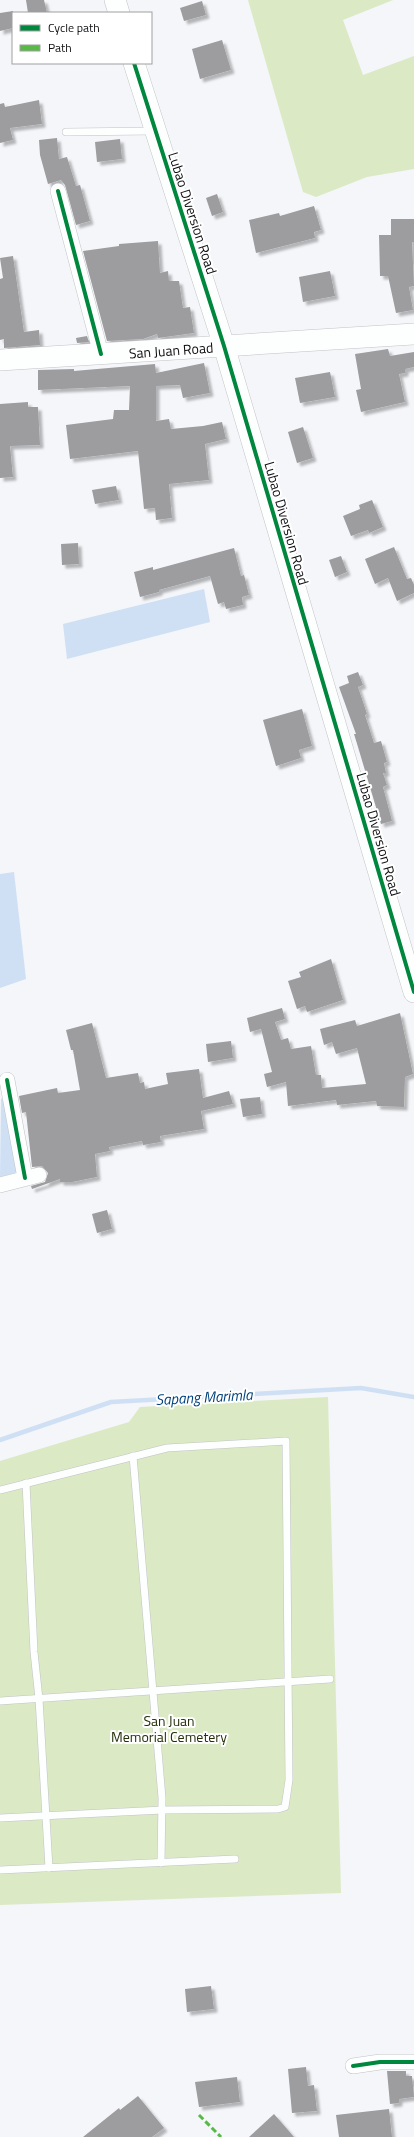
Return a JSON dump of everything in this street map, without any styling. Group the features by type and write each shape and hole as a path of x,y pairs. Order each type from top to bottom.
{"street":[{"path":"115,0 119,12"},
{"name":"Lubao Diversion Road","path":"134,64 224,346 414,992"},
{"path":"58,191 101,354"},
{"name":"San Juan Road","path":"0,360 414,334"},
{"path":"0,1185 32,1177 7,1080"},
{"path":"353,2066 380,2062 414,2062"}],"lane":[{"path":"66,132 156,131"},
{"path":"0,1490 167,1448 286,1441 289,1780 285,1806 278,1809 163,1810 0,1818"},
{"path":"133,1456 163,1810 161,1863"},
{"path":"26,1483 34,1652 39,1699 49,1868"},
{"path":"0,1700 39,1699 330,1679"},
{"path":"0,1870 235,1859"}],"green space":[{"path":"248,0 393,0 343,20 363,75 414,56 414,169 367,177 316,197 303,192"},
{"name":"San Juan Memorial Cemetery","path":"328,1397 341,1893 0,1905 0,1461 129,1422 140,1407"}],"water":[{"path":"204,589 210,622 67,659 63,624"},
{"path":"14,872 26,979 0,988 0,874"},
{"path":"1,1098 5,1103 18,1169 15,1173 0,1177"}],"building":[{"path":"26,0 44,0 47,12 28,12"},
{"path":"202,1 206,15 184,21 180,8"},
{"path":"13,11 12,28 0,31 0,13"},
{"path":"222,40 231,70 200,79 192,49"},
{"path":"39,100 42,124 10,128 13,140 0,143 0,104 4,103 5,107"},
{"path":"57,138 59,159 67,157 76,186 80,185 90,221 76,225 65,185 61,180 48,184 40,155 39,140"},
{"path":"120,139 122,159 97,162 95,142"},
{"path":"217,194 223,212 212,216 206,198"},
{"path":"314,206 321,230 314,232 315,238 256,253 249,220 279,213 280,216"},
{"path":"391,219 414,219 414,242 412,242 414,286 409,287 413,310 396,313 388,276 380,276 379,235 391,235"},
{"path":"158,241 160,273 168,271 169,281 179,281 183,308 190,307 194,333 158,338 157,334 143,339 107,341 83,251 119,246 119,244"},
{"path":"13,256 24,332 39,330 40,345 4,348 4,339 0,340 0,279 3,278 0,258"},
{"path":"330,271 335,296 303,302 299,277"},
{"path":"87,336 89,342 77,343 76,338"},
{"path":"388,349 390,356 414,352 414,367 405,369 405,373 399,374 405,402 361,412 356,390 361,389 355,354"},
{"path":"204,363 210,393 183,398 180,385 156,386 156,421 169,419 171,429 203,426 222,422 226,439 205,444 209,480 169,484 172,518 156,520 155,508 144,509 138,451 70,459 66,425 113,419 114,410 129,410 130,386 38,390 38,370 74,369 74,371 155,364 156,373"},
{"path":"330,372 335,397 300,403 295,378"},
{"path":"28,402 28,407 38,407 40,445 10,446 13,477 0,478 0,404"},
{"path":"303,427 313,458 297,463 288,432"},
{"path":"116,486 119,500 95,504 92,490"},
{"path":"372,500 383,527 369,533 368,530 351,536 343,516 360,509 359,505"},
{"path":"78,543 79,564 62,565 61,544"},
{"path":"394,547 407,579 411,578 414,585 414,593 397,601 388,578 375,584 365,559"},
{"path":"234,548 241,576 244,575 249,595 242,597 243,605 226,609 224,602 218,604 210,576 159,590 159,592 140,597 134,572 153,567 153,570"},
{"path":"341,556 347,572 335,577 329,560"},
{"path":"358,672 363,685 358,687 367,714 365,715 374,743 381,741 387,762 384,763 386,773 383,773 387,785 383,787 392,821 381,824 354,734 356,734 339,687 349,683 347,676"},
{"path":"302,709 312,746 299,750 301,758 276,766 263,720"},
{"path":"331,959 343,1000 307,1012 305,1006 297,1009 288,981 301,977 299,972"},
{"path":"282,1008 285,1019 275,1022 281,1040 288,1038 291,1049 311,1046 316,1075 321,1075 322,1088 366,1084 357,1048 336,1054 332,1042 324,1045 320,1029 355,1020 357,1026 400,1013 413,1074 405,1077 404,1107 377,1106 376,1101 337,1105 336,1100 288,1106 286,1082 267,1087 264,1074 272,1072 261,1029 250,1032 247,1018"},
{"path":"92,1023 106,1078 138,1073 140,1083 144,1082 145,1089 168,1084 166,1073 199,1069 203,1098 229,1091 233,1104 201,1111 204,1129 160,1136 161,1142 143,1145 142,1141 109,1147 110,1151 95,1154 97,1177 72,1182 60,1182 60,1179 32,1189 31,1186 45,1182 48,1173 42,1166 32,1167 26,1112 22,1113 19,1096 57,1088 58,1093 80,1090 73,1050 71,1050 66,1030"},
{"path":"231,1041 233,1058 208,1062 206,1044"},
{"path":"260,1097 262,1114 243,1117 240,1099"},
{"path":"107,1210 112,1229 97,1233 92,1214"},
{"path":"211,1986 214,2009 187,2012 185,1989"},
{"path":"306,2067 308,2086 314,2085 317,2111 292,2113 288,2069"},
{"path":"387,2071 406,2071 406,2076 412,2076 414,2097 399,2099 399,2103 390,2104"},
{"path":"237,2077 240,2102 199,2107 195,2082"},
{"path":"138,2096 164,2128 152,2137 83,2137 119,2108 120,2110"},
{"path":"389,2109 392,2137 339,2137 336,2115"},
{"path":"274,2114 294,2137 249,2137"}],"waterway":[{"name":"Sapang Marimla","path":"0,1440 111,1402 361,1388 414,1397"}],"marked path":[{"path":"199,2115 221,2137"}],"cycle path":[{"path":"134,64 224,346 414,992"},
{"path":"58,191 101,354"},
{"path":"7,1080 25,1178"},
{"path":"353,2066 380,2062 414,2062"}]}
